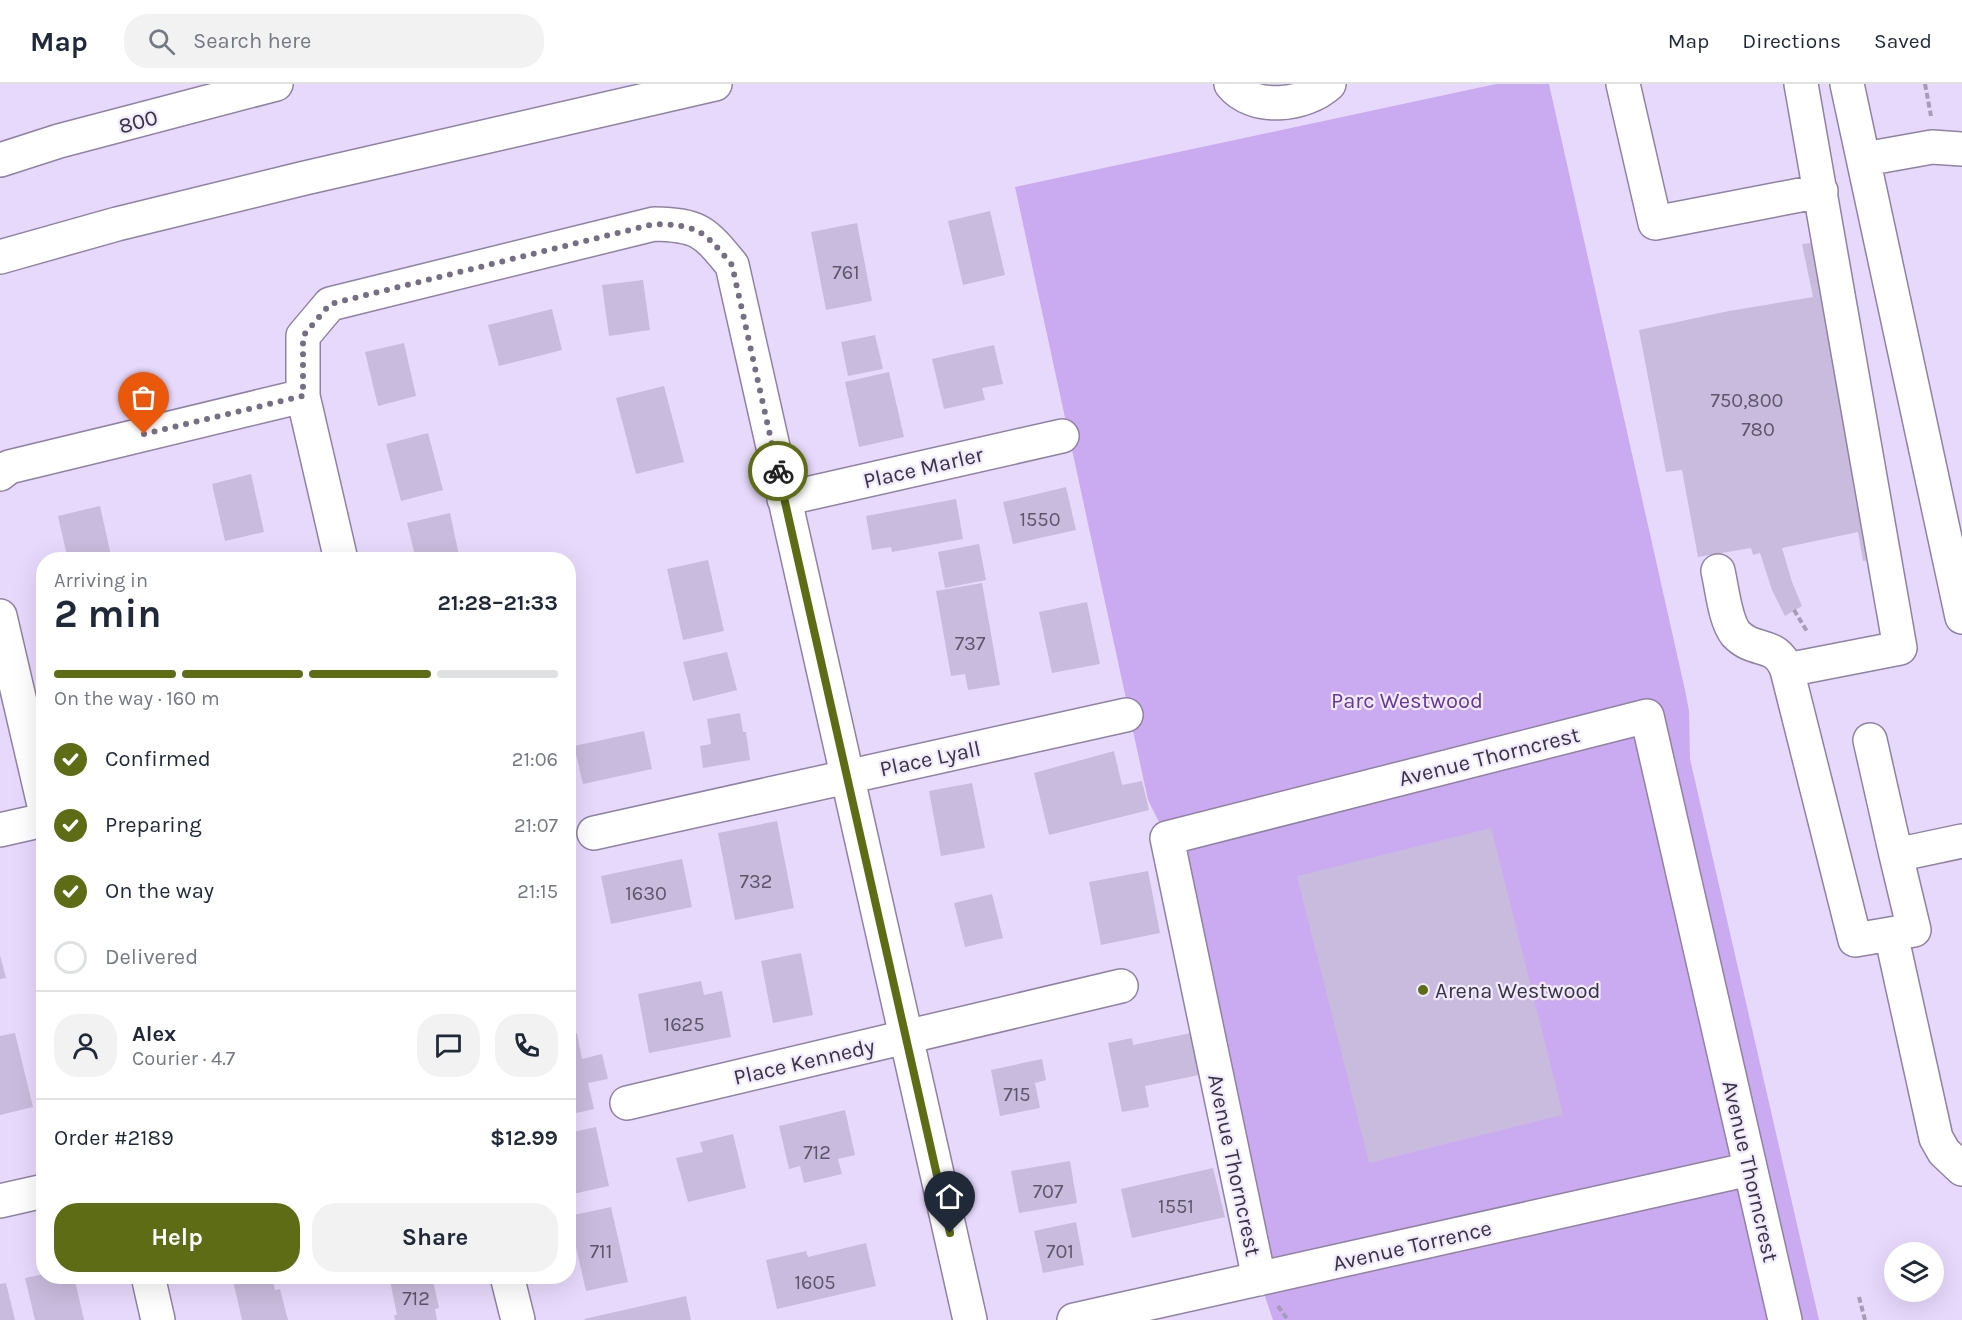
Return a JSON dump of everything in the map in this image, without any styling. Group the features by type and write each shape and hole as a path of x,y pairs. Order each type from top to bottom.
{"street":[{"name":"800","path":"0,160 59,141 276,84"},
{"path":"0,257 117,224 294,180 715,84"},
{"path":"1231,84 1250,98 1269,102 1287,102 1316,91"},
{"path":"1259,84 1275,95 1287,99 1316,91"},
{"path":"1623,84 1654,223 1821,191"},
{"path":"1787,670 1900,648 1801,84"},
{"path":"1847,84 1962,617"},
{"path":"1865,159 1932,147 1962,150"},
{"path":"338,552 303,396 303,336 330,304 654,224 674,224 699,230 714,243 732,265 969,1320"},
{"path":"0,474 9,467 303,396"},
{"name":"Place Marler","path":"784,499 1062,436"},
{"path":"1718,571 1730,625 1735,633 1744,641 1775,651 1783,660 1787,670 1855,940 1914,930 1870,740"},
{"path":"0,616 36,771"},
{"name":"Place Lyall","path":"594,833 1126,715"},
{"name":"Avenue Thorncrest","path":"1259,1279 1167,838 1647,716 1785,1320"},
{"path":"0,830 36,822"},
{"path":"1896,855 1962,841"},
{"path":"1891,934 1936,1138 1944,1152 1962,1169"},
{"name":"Place Kennedy","path":"627,1103 1121,986"},
{"name":"Avenue Torrence","path":"1074,1320 1750,1169"},
{"path":"0,1201 36,1193"},
{"path":"150,1284 158,1320"},
{"path":"509,1284 518,1320"}],"path":[{"path":"1794,610 1801,622"},
{"path":"1859,1297 1866,1320"}],"green space":[{"name":"Parc Westwood","path":"1496,84 1549,84 1685,690 1689,711 1690,759 1819,1320 1273,1320 1259,1279 1167,838 1148,800 1015,187"}],"building":[{"path":"990,211 1005,275 963,285 948,221"},
{"path":"857,223 872,301 826,310 811,232"},
{"path":"1812,243 1873,559 1863,561 1858,532 1782,548 1802,606 1785,616 1772,590 1760,553 1753,555 1751,548 1698,557 1682,470 1666,472 1639,330 1729,311 1813,297 1802,244"},
{"path":"643,280 650,330 609,336 602,285"},
{"path":"552,309 562,350 499,366 488,325"},
{"path":"875,335 883,369 848,376 841,342"},
{"path":"404,343 416,396 378,406 365,352"},
{"path":"994,345 1003,384 982,388 985,400 944,409 932,359"},
{"path":"889,372 904,437 859,447 845,382"},
{"path":"664,386 684,462 636,474 616,398"},
{"path":"428,433 443,490 401,501 386,444"},
{"path":"251,474 264,532 225,541 212,484"},
{"path":"1066,487 1076,530 1013,544 1003,502"},
{"path":"956,499 963,539 892,552 891,547 872,550 866,516"},
{"path":"100,506 110,552 66,552 58,516"},
{"path":"450,513 458,552 414,552 407,523"},
{"path":"979,544 986,580 945,588 938,552"},
{"path":"708,560 724,631 683,640 667,569"},
{"path":"982,583 1000,685 968,690 965,674 951,676 936,591"},
{"path":"1087,602 1100,664 1052,673 1039,612"},
{"path":"727,652 737,690 693,701 683,662"},
{"path":"740,713 743,732 746,732 750,760 703,768 700,746 711,744 707,719"},
{"path":"644,731 652,769 583,784 576,746"},
{"path":"1114,751 1122,785 1142,781 1149,810 1049,835 1034,773"},
{"path":"972,783 985,848 941,856 929,791"},
{"path":"777,821 794,908 735,920 718,833"},
{"path":"1491,828 1563,1115 1369,1163 1297,876"},
{"path":"682,859 692,907 611,924 601,876"},
{"path":"1148,871 1160,933 1101,945 1089,882"},
{"path":"992,894 1003,938 965,947 954,903"},
{"path":"801,953 813,1015 773,1023 761,961"},
{"path":"0,955 6,978 0,979"},
{"path":"701,981 704,995 722,991 731,1037 649,1053 638,994"},
{"path":"15,1033 33,1107 0,1115 0,1036"},
{"path":"576,1033 582,1059 602,1054 608,1079 588,1083 594,1109 576,1113"},
{"path":"1191,1033 1199,1075 1145,1086 1149,1107 1122,1112 1108,1043 1132,1038 1133,1045"},
{"path":"1042,1059 1046,1080 1035,1083 1040,1108 1000,1116 991,1070"},
{"path":"845,1110 855,1155 838,1159 842,1174 804,1183 800,1166 789,1169 779,1126"},
{"path":"596,1127 609,1186 576,1193 576,1131"},
{"path":"733,1134 746,1188 688,1202 676,1158 703,1152 700,1142"},
{"path":"1070,1161 1077,1203 1019,1213 1011,1171"},
{"path":"1213,1168 1225,1217 1132,1238 1121,1189"},
{"path":"611,1207 628,1282 586,1291 576,1247 576,1214"},
{"path":"1076,1222 1084,1265 1043,1273 1034,1231"},
{"path":"866,1243 876,1286 777,1309 766,1260 806,1251 808,1257"},
{"path":"36,1276 36,1284 76,1284 84,1320 35,1320 25,1278"},
{"path":"6,1283 15,1320 0,1320 0,1284"},
{"path":"234,1284 274,1284 275,1290 280,1289 288,1320 242,1320"},
{"path":"391,1284 434,1284 439,1308 435,1309 437,1320 395,1320 394,1315 397,1315"},
{"path":"686,1296 691,1320 584,1319"}],"way so far":[{"path":"144,434 303,396 303,336 330,304 654,224 674,224 699,230 714,243 732,265 778,471"}],"place":[{"name":"Arena Westwood","path":"1423,990"}],"route":[{"path":"778,471 950,1233"}]}
